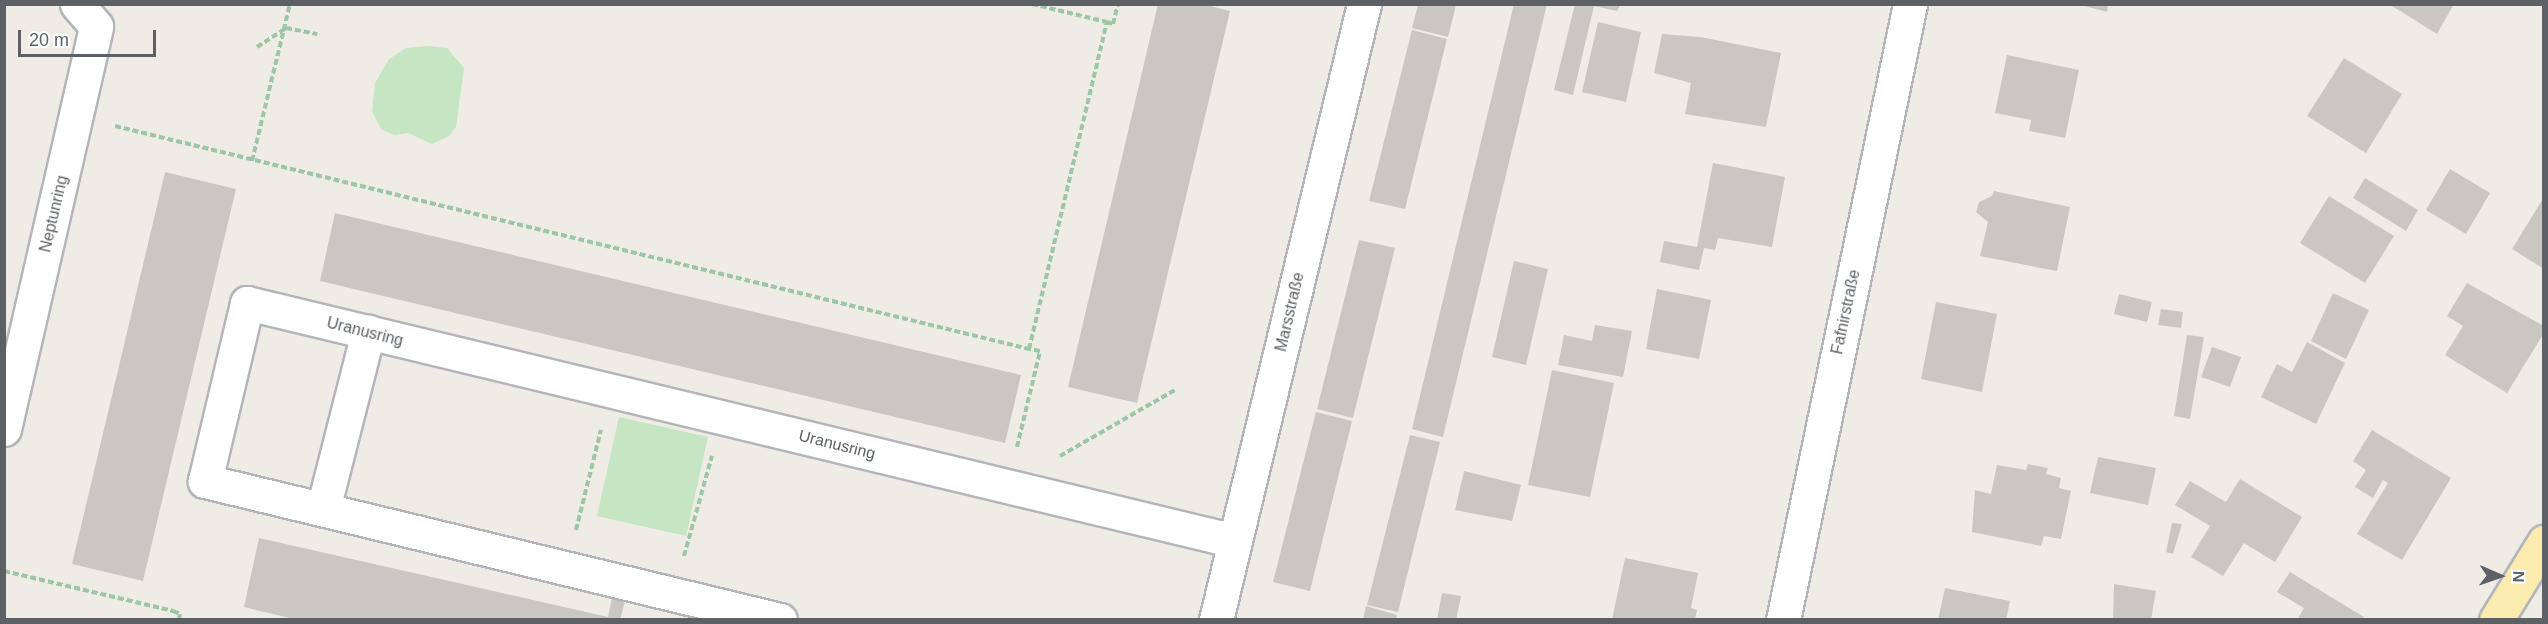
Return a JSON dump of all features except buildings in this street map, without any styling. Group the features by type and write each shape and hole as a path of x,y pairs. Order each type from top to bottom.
{"main road":[{"path":"2496,620 2544,542"}],"street":[{"name":"Neptunring","path":"4,429 96,26 77,4"},
{"name":"Marsstraße","path":"1216,620 1364,4"},
{"name":"Fafnirstraße","path":"1783,620 1910,4"},
{"name":"Uranusring","path":"780,620 205,481 247,303 1235,541"},
{"path":"323,509 368,332"}],"path":[{"path":"252,161 290,4"},
{"path":"1032,4 1113,24 1118,4"},
{"path":"1029,349 1107,22"},
{"path":"257,47 286,28 317,34"},
{"path":"76,116 252,161 1040,351 1008,486"},
{"path":"1008,486 1175,390"},
{"path":"567,568 610,391"},
{"path":"674,594 722,418"},
{"path":"4,571 173,611 180,614 179,620"}],"green space":[{"path":"427,46 447,48 464,68 456,127 449,136 432,144 408,133 394,135 381,129 372,111 375,83 389,59 406,48"},
{"path":"619,417 708,437 686,536 597,516"}]}
